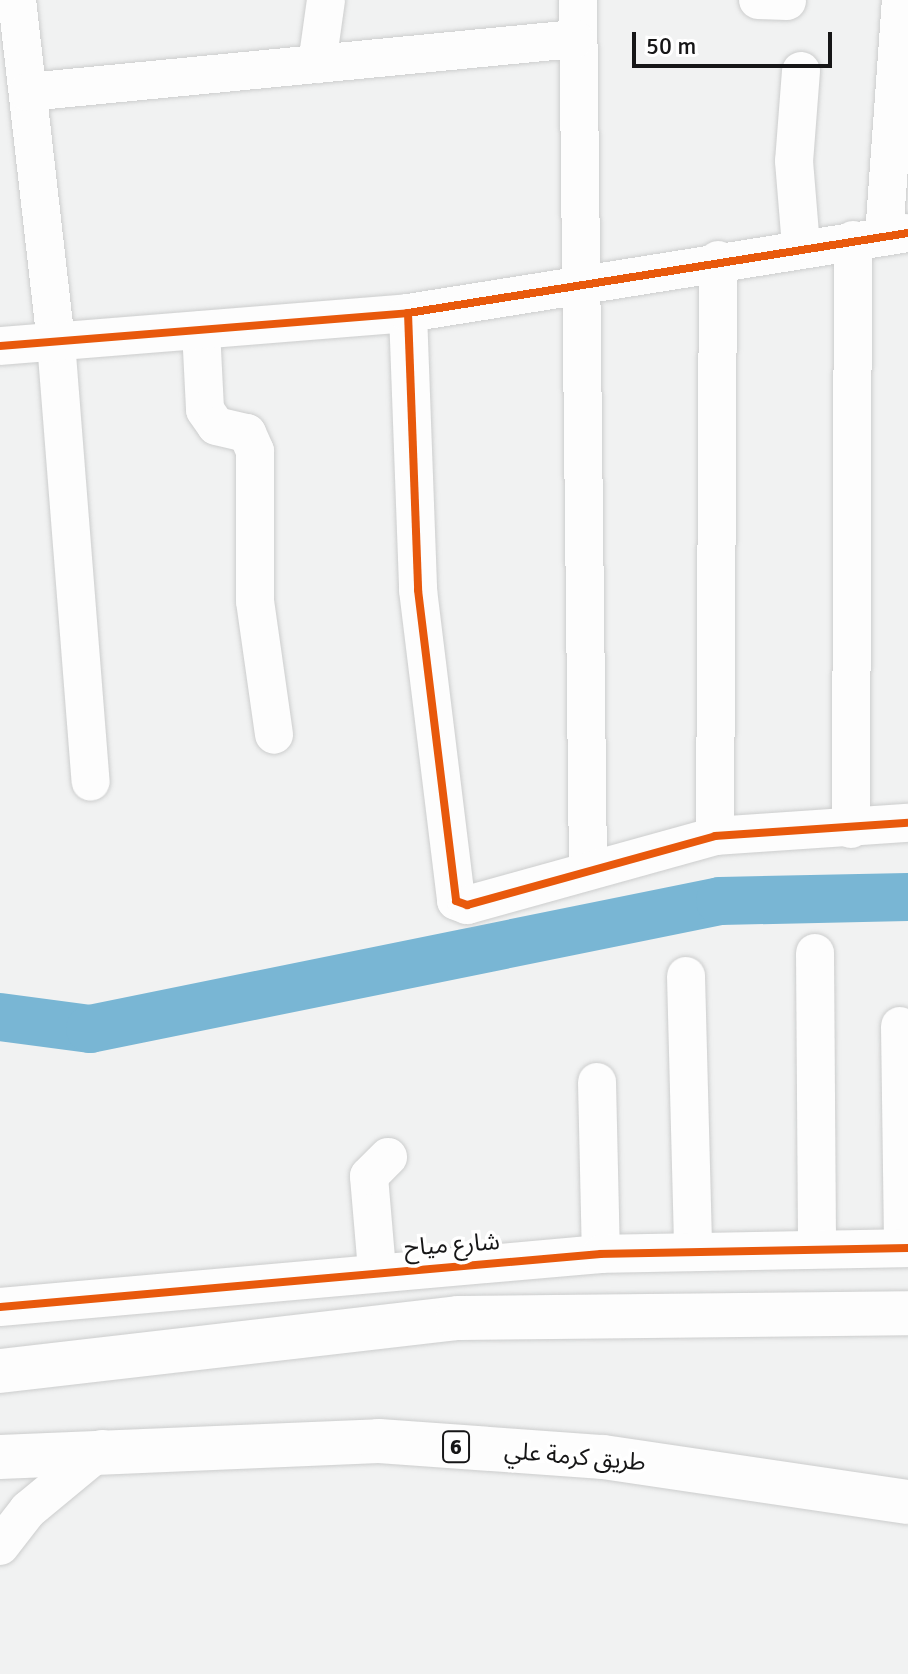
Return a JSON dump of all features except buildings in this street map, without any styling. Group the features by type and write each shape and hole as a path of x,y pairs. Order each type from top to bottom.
{"highway":[{"path":"0,1371 458,1318 908,1313"},
{"name":"طريق كرمة علي","path":"0,1457 102,1449 379,1441 603,1457 908,1502"}],"street":[{"path":"17,0 28,92 17,145 56,342 91,782"},
{"path":"317,64 326,0"},
{"path":"578,0 574,39 588,866"},
{"path":"851,829 882,236 901,0"},
{"path":"28,92 574,39"},
{"path":"801,71 794,161 801,246"},
{"path":"0,346 408,313 801,246 882,236"},
{"path":"715,836 718,260"},
{"path":"408,313 418,590 451,889 467,905 588,866 715,836 908,823"},
{"path":"201,330 205,410 216,426 247,433 255,451 255,601 274,735"},
{"path":"815,953 817,1249"},
{"path":"686,976 693,1252"},
{"path":"900,1026 905,1248"},
{"path":"597,1082 601,1254"},
{"path":"377,1270 369,1176 388,1157"},
{"name":"شارع مياح","path":"0,1307 377,1270 601,1254 905,1248"},
{"path":"0,1546 28,1510 102,1449"}],"waterway":[{"path":"0,1017 90,1029 720,901 908,897"}],"cycle path":[{"path":"0,346 408,313 908,233"},
{"path":"408,313 418,590 456,901 467,905 715,836 908,823"},
{"path":"0,1307 601,1254 908,1248"}]}
